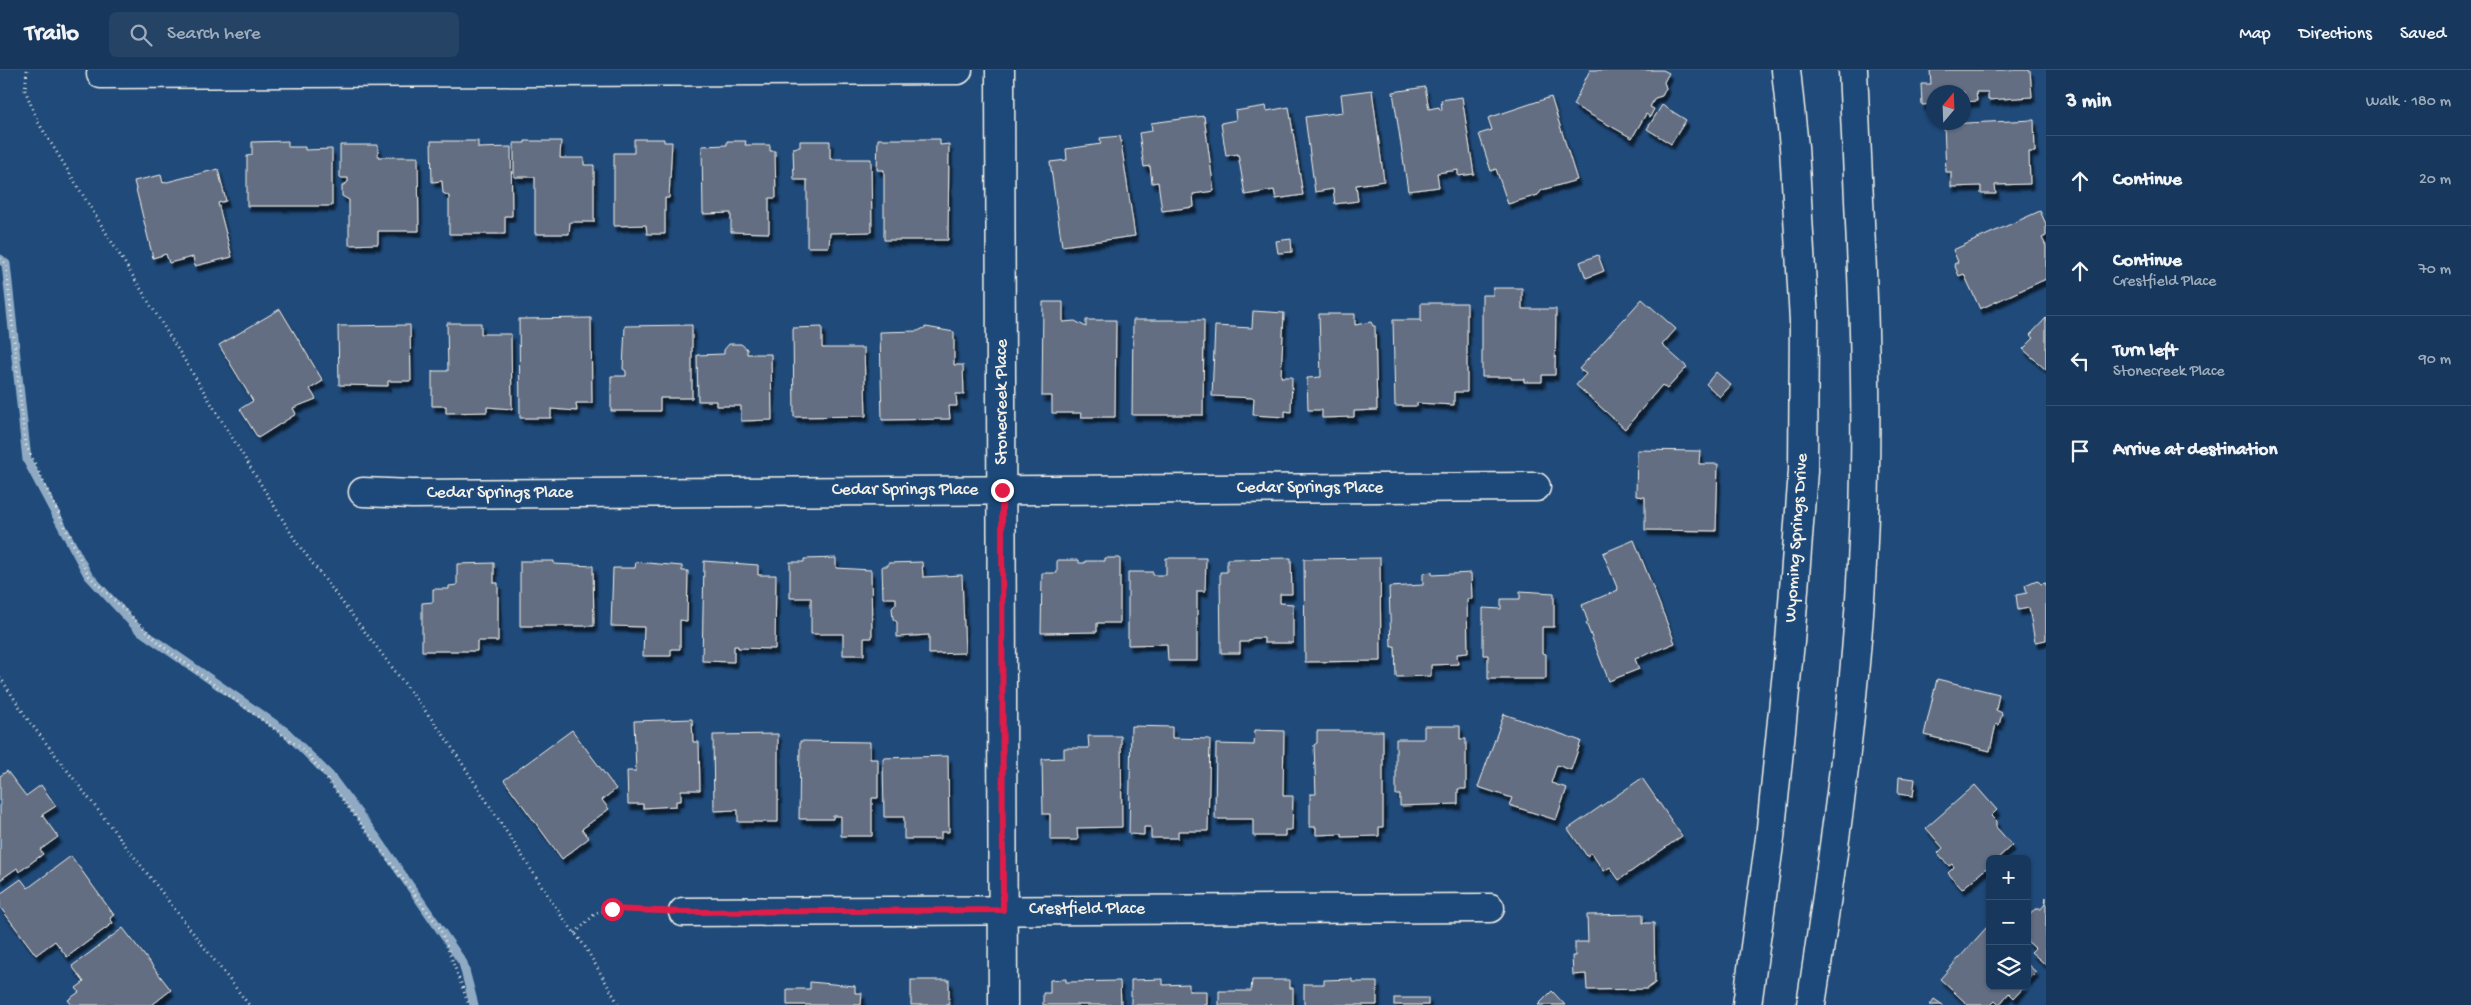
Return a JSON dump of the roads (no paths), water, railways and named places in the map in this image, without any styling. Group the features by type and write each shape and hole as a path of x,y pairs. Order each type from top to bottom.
{"street":[{"path":"100,74 958,70"},
{"name":"Stonecreek Place","path":"1000,70 1003,1005"},
{"name":"Wyoming Springs Drive","path":"1748,1005 1770,838 1790,642 1803,471 1804,321 1794,147 1786,70"},
{"path":"1811,1005 1837,831 1856,657 1864,542 1866,437 1852,70"},
{"name":"Cedar Springs Place","path":"363,492 422,494 1536,488"},
{"name":"Crestfield Place","path":"683,912 1490,908"}],"waterway":[{"path":"0,259 6,264 27,460 88,575 138,629 286,732 330,776 379,841 463,963 474,1005"}]}
